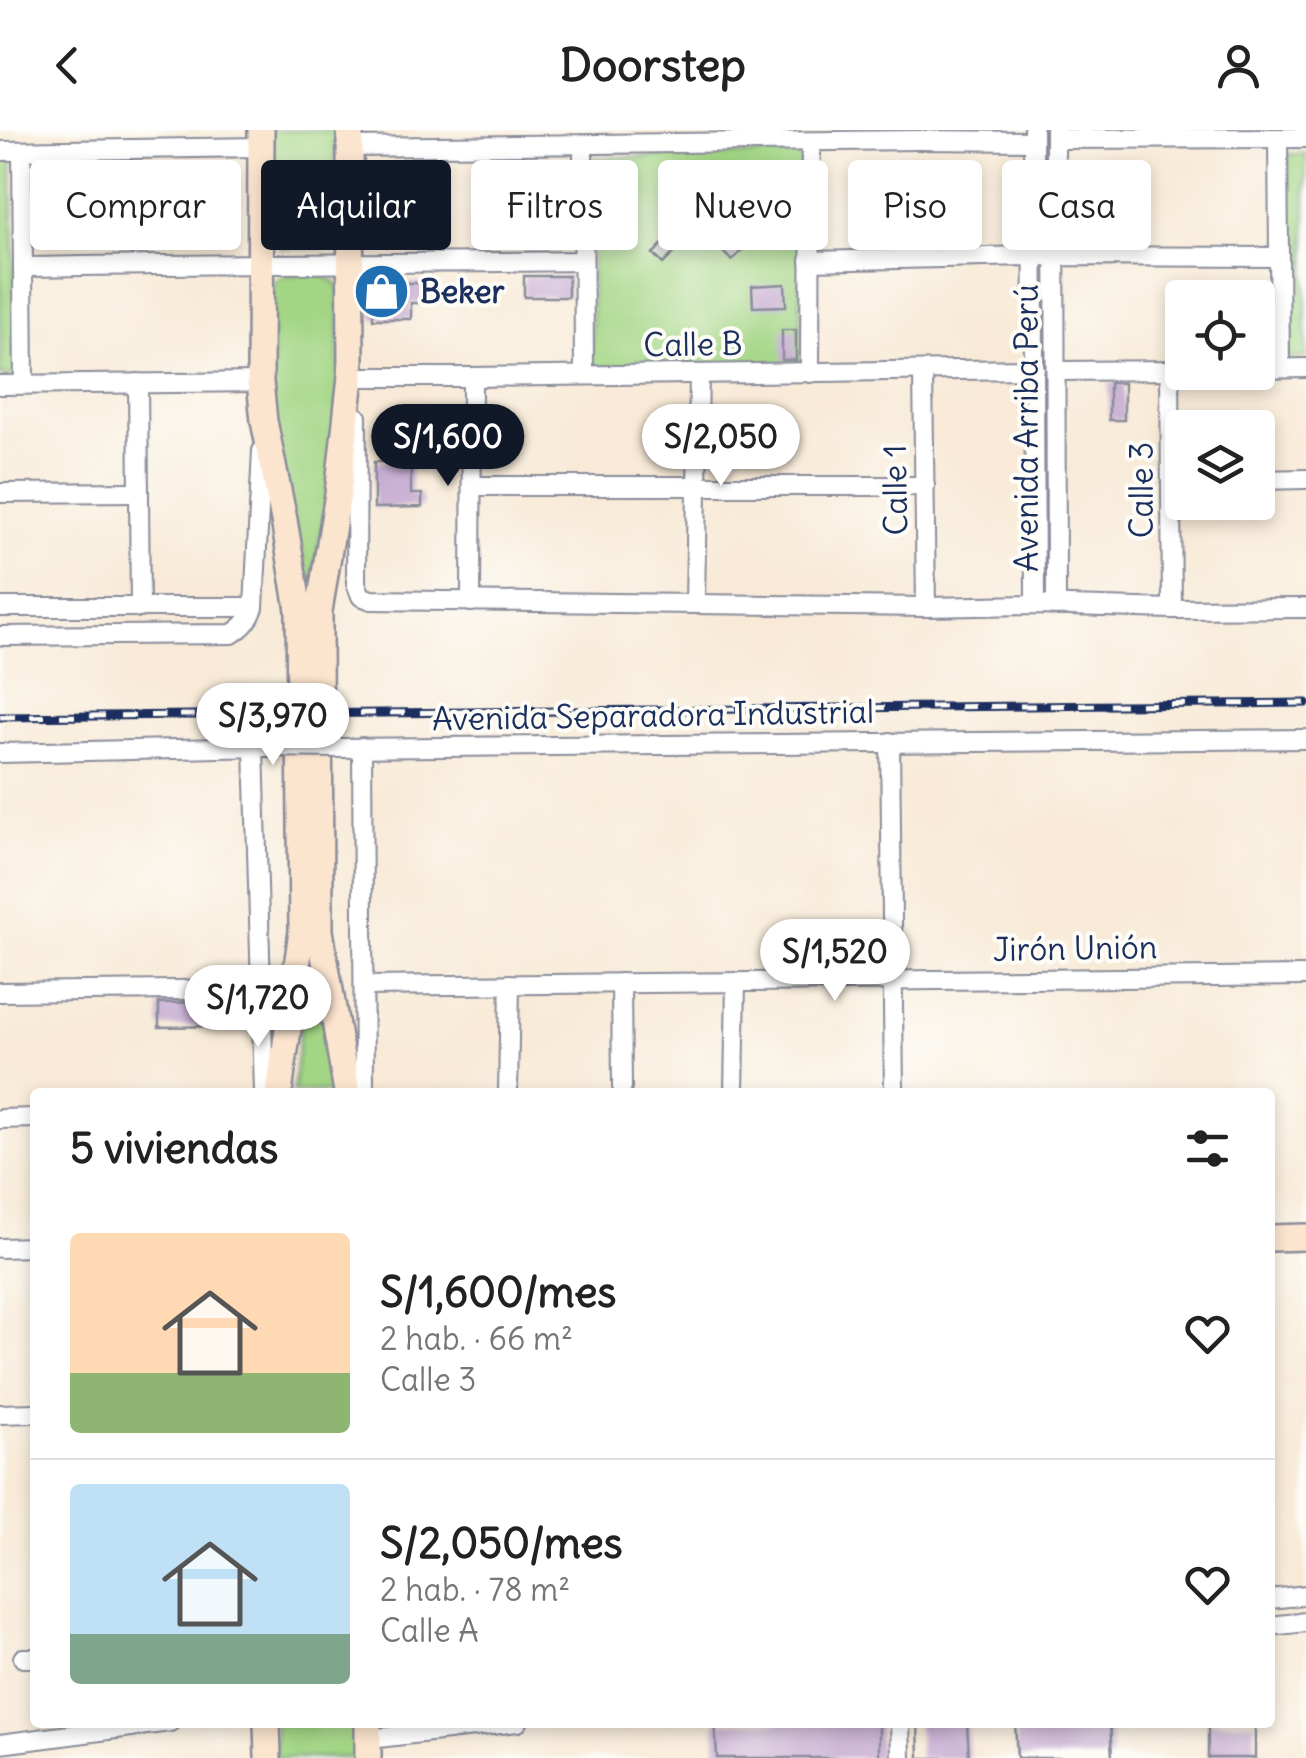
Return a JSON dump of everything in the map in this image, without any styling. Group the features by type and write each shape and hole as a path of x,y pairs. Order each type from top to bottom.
{"main road":[{"path":"261,138 260,382 299,610 302,932 280,1088"},
{"path":"346,1088 320,931 319,611 354,376 350,138"},
{"path":"1275,1238 1306,1237"},
{"path":"267,1728 268,1758"}],"street":[{"path":"1055,134 1306,138"},
{"name":"Avenida Arriba Perú","path":"1035,605 1036,369 1055,134"},
{"path":"350,138 470,138 583,145 694,137 810,142 918,135 1033,136"},
{"name":"Avenida Arriba Perú","path":"1033,136 1056,371 1056,606"},
{"path":"0,151 138,139 261,138"},
{"path":"1278,138 1280,368"},
{"path":"810,142 810,373"},
{"path":"583,145 584,376"},
{"path":"22,151 24,384"},
{"path":"810,261 1043,256 1280,258"},
{"path":"24,267 583,261"},
{"path":"1275,368 1306,368"},
{"name":"Calle B","path":"354,376 1036,369"},
{"path":"1056,371 1165,370"},
{"name":"Calle 1","path":"923,372 926,608"},
{"path":"695,604 699,374"},
{"path":"354,376 356,583 361,596 377,601 1306,608"},
{"path":"471,602 472,377"},
{"path":"0,385 260,382"},
{"path":"138,383 140,608"},
{"path":"0,636 232,634 247,622 254,607 264,420"},
{"path":"1275,480 1306,480"},
{"path":"472,486 924,486"},
{"path":"0,493 138,492"},
{"name":"Calle 3","path":"1172,609 1176,520"},
{"path":"0,607 254,607"},
{"name":"Avenida Separadora Industrial","path":"0,752 1306,739"},
{"path":"890,742 894,1088"},
{"path":"260,747 264,1088"},
{"path":"362,747 364,1088"},
{"name":"Jirón Unión","path":"364,986 1306,976"},
{"path":"734,1088 736,982"},
{"path":"621,983 622,1087"},
{"path":"508,1088 510,984"},
{"path":"0,992 262,989"},
{"path":"0,1119 30,1118"},
{"path":"0,1248 30,1248"},
{"path":"0,1414 30,1414"},
{"path":"1275,1598 1306,1594"},
{"path":"1275,1625 1306,1622"},
{"path":"0,1744 124,1728"},
{"path":"368,1740 468,1728"},
{"path":"900,1728 901,1758"}],"green space":[{"path":"270,130 335,130 335,160 271,160"},
{"path":"802,153 802,160 658,160 658,250 801,250 800,366 591,368 592,250 638,250 638,160 592,158"},
{"path":"1285,154 1306,154 1306,358 1287,359"},
{"path":"0,160 12,160 17,376 0,376"},
{"path":"286,274 322,276 340,287 340,378 329,494 309,598 272,419 271,288"},
{"path":"312,916 331,1088 293,1088"},
{"path":"274,1728 360,1728 361,1758 275,1758"}],"building":[{"path":"658,249 677,250 663,264 653,254"},
{"path":"721,250 741,251 732,261"},
{"path":"524,276 568,276 568,297 524,297"},
{"path":"380,283 434,283 434,303 411,303 411,319 373,319 373,290"},
{"path":"785,284 786,306 753,307 752,286"},
{"path":"782,330 796,330 796,360 782,360"},
{"path":"1109,383 1124,383 1124,420 1109,420"},
{"path":"374,462 411,462 411,494 422,494 422,507 374,508"},
{"path":"220,1002 220,1006 230,1006 230,1026 159,1027 159,1003"},
{"path":"715,1728 879,1728 879,1758 717,1758"},
{"path":"918,1728 967,1728 969,1758 919,1758"},
{"path":"1015,1728 1110,1728 1112,1758 1017,1758"},
{"path":"1208,1728 1255,1728 1255,1758 1208,1758"}],"railway":[{"path":"0,717 1306,703"}],"place":[{"name":"Beker","path":"381,291"}]}
